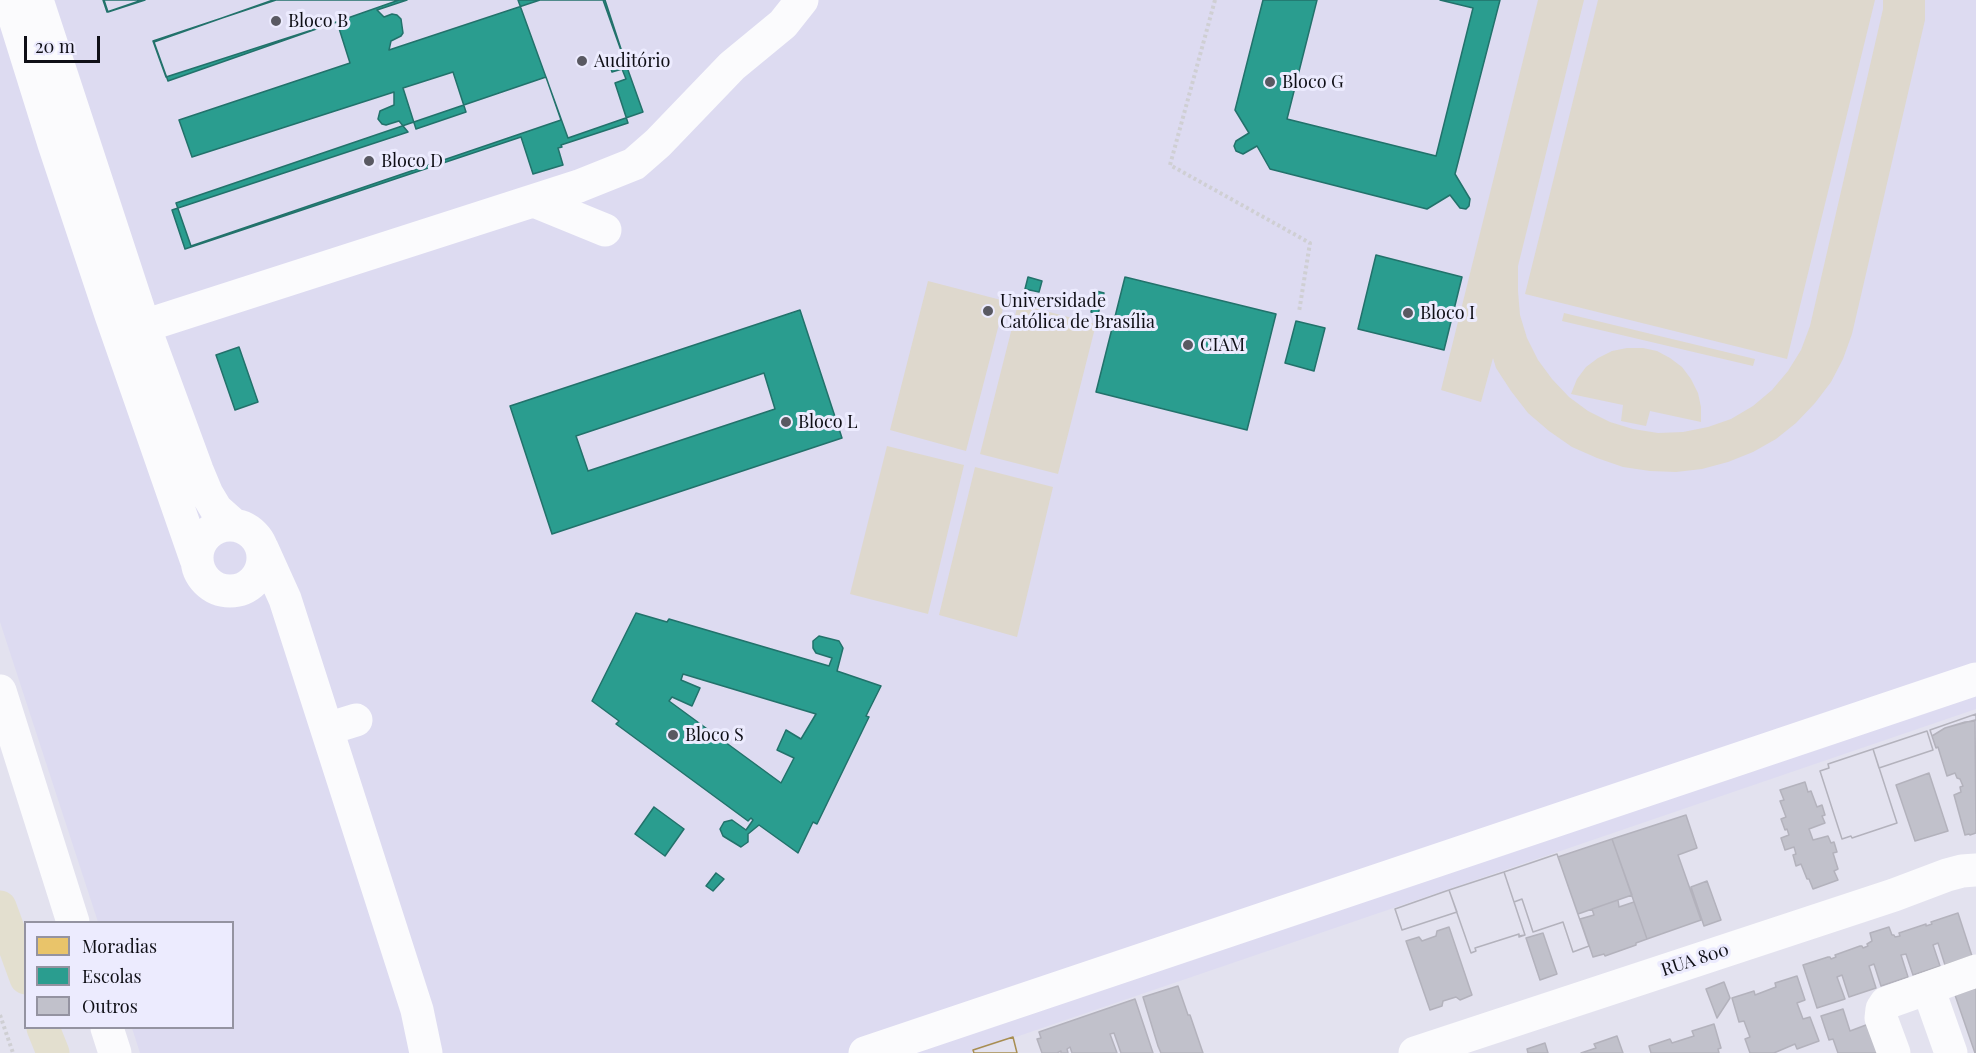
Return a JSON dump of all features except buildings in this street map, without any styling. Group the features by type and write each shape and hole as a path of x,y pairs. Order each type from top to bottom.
{"highway":[{"path":"0,907 24,973"},
{"path":"43,1029 53,1053"}],"street":[{"path":"9,0 100,283 202,577 218,589 237,590 261,602 296,631"},
{"path":"37,0 144,326 207,494 216,508 234,525 252,532 262,548 285,599 296,631 341,724 427,1051"},
{"path":"144,326 534,201 634,164 658,143 732,66 783,24 802,0"},
{"path":"534,201 605,230"},
{"path":"196,559 201,540 215,527 234,525"},
{"path":"237,590 253,581 262,566 262,548"},
{"path":"865,1053 1976,679"},
{"path":"0,691 74,921"},
{"name":"RUA 800","path":"1415,1053 1894,895 1947,875 1976,870"},
{"path":"1894,1053 1881,1018 1882,1009 1886,1003 1976,971"},
{"path":"1928,988 1950,1053"},
{"path":"107,1029 115,1053"}],"path":[{"path":"1215,0 1170,165 1310,243 1299,312"},
{"path":"0,1015 13,1053"}],"shaded area":[{"name":"Universidade Católica de Brasília","path":"0,0 1976,0 1976,709 969,1053 140,1053 132,1029 234,1029 234,921 98,921 0,622"},
{"path":"1538,0 1584,0 1518,266 1520,315 1527,338 1538,360 1569,397 1588,411 1610,422 1658,433 1683,432 1731,419 1753,406 1772,390 1788,371 1801,350 1810,326 1883,9 1883,0 1925,0 1925,20 1852,334 1843,359 1831,382 1796,423 1776,439 1753,452 1702,469 1676,472 1623,467 1597,458 1572,447 1528,413 1496,368 1493,358 1481,402 1441,390"},
{"path":"1598,0 1875,0 1787,359 1525,294"},
{"path":"928,281 1005,301 966,451 890,430"},
{"path":"1018,304 1096,324 1058,474 980,454"},
{"path":"1564,313 1755,359 1753,366 1562,321"},
{"path":"1627,348 1657,351 1682,367 1698,393 1701,422 1650,411 1646,426 1621,421 1623,405 1571,394 1577,379 1586,367 1612,351"},
{"path":"887,446 964,465 928,614 850,594"},
{"path":"975,467 1053,487 1017,637 939,615"}],"place":[{"name":"Bloco B","path":"276,21"},
{"name":"Auditório","path":"582,61"},
{"name":"Bloco G","path":"1270,82"},
{"name":"Bloco D","path":"369,161"},
{"name":"Universidade Católica de Brasília","path":"988,311"},
{"name":"Bloco I","path":"1408,313"},
{"name":"CIAM","path":"1188,345"},
{"name":"Bloco L","path":"786,422"},
{"name":"Bloco S","path":"673,735"}]}
